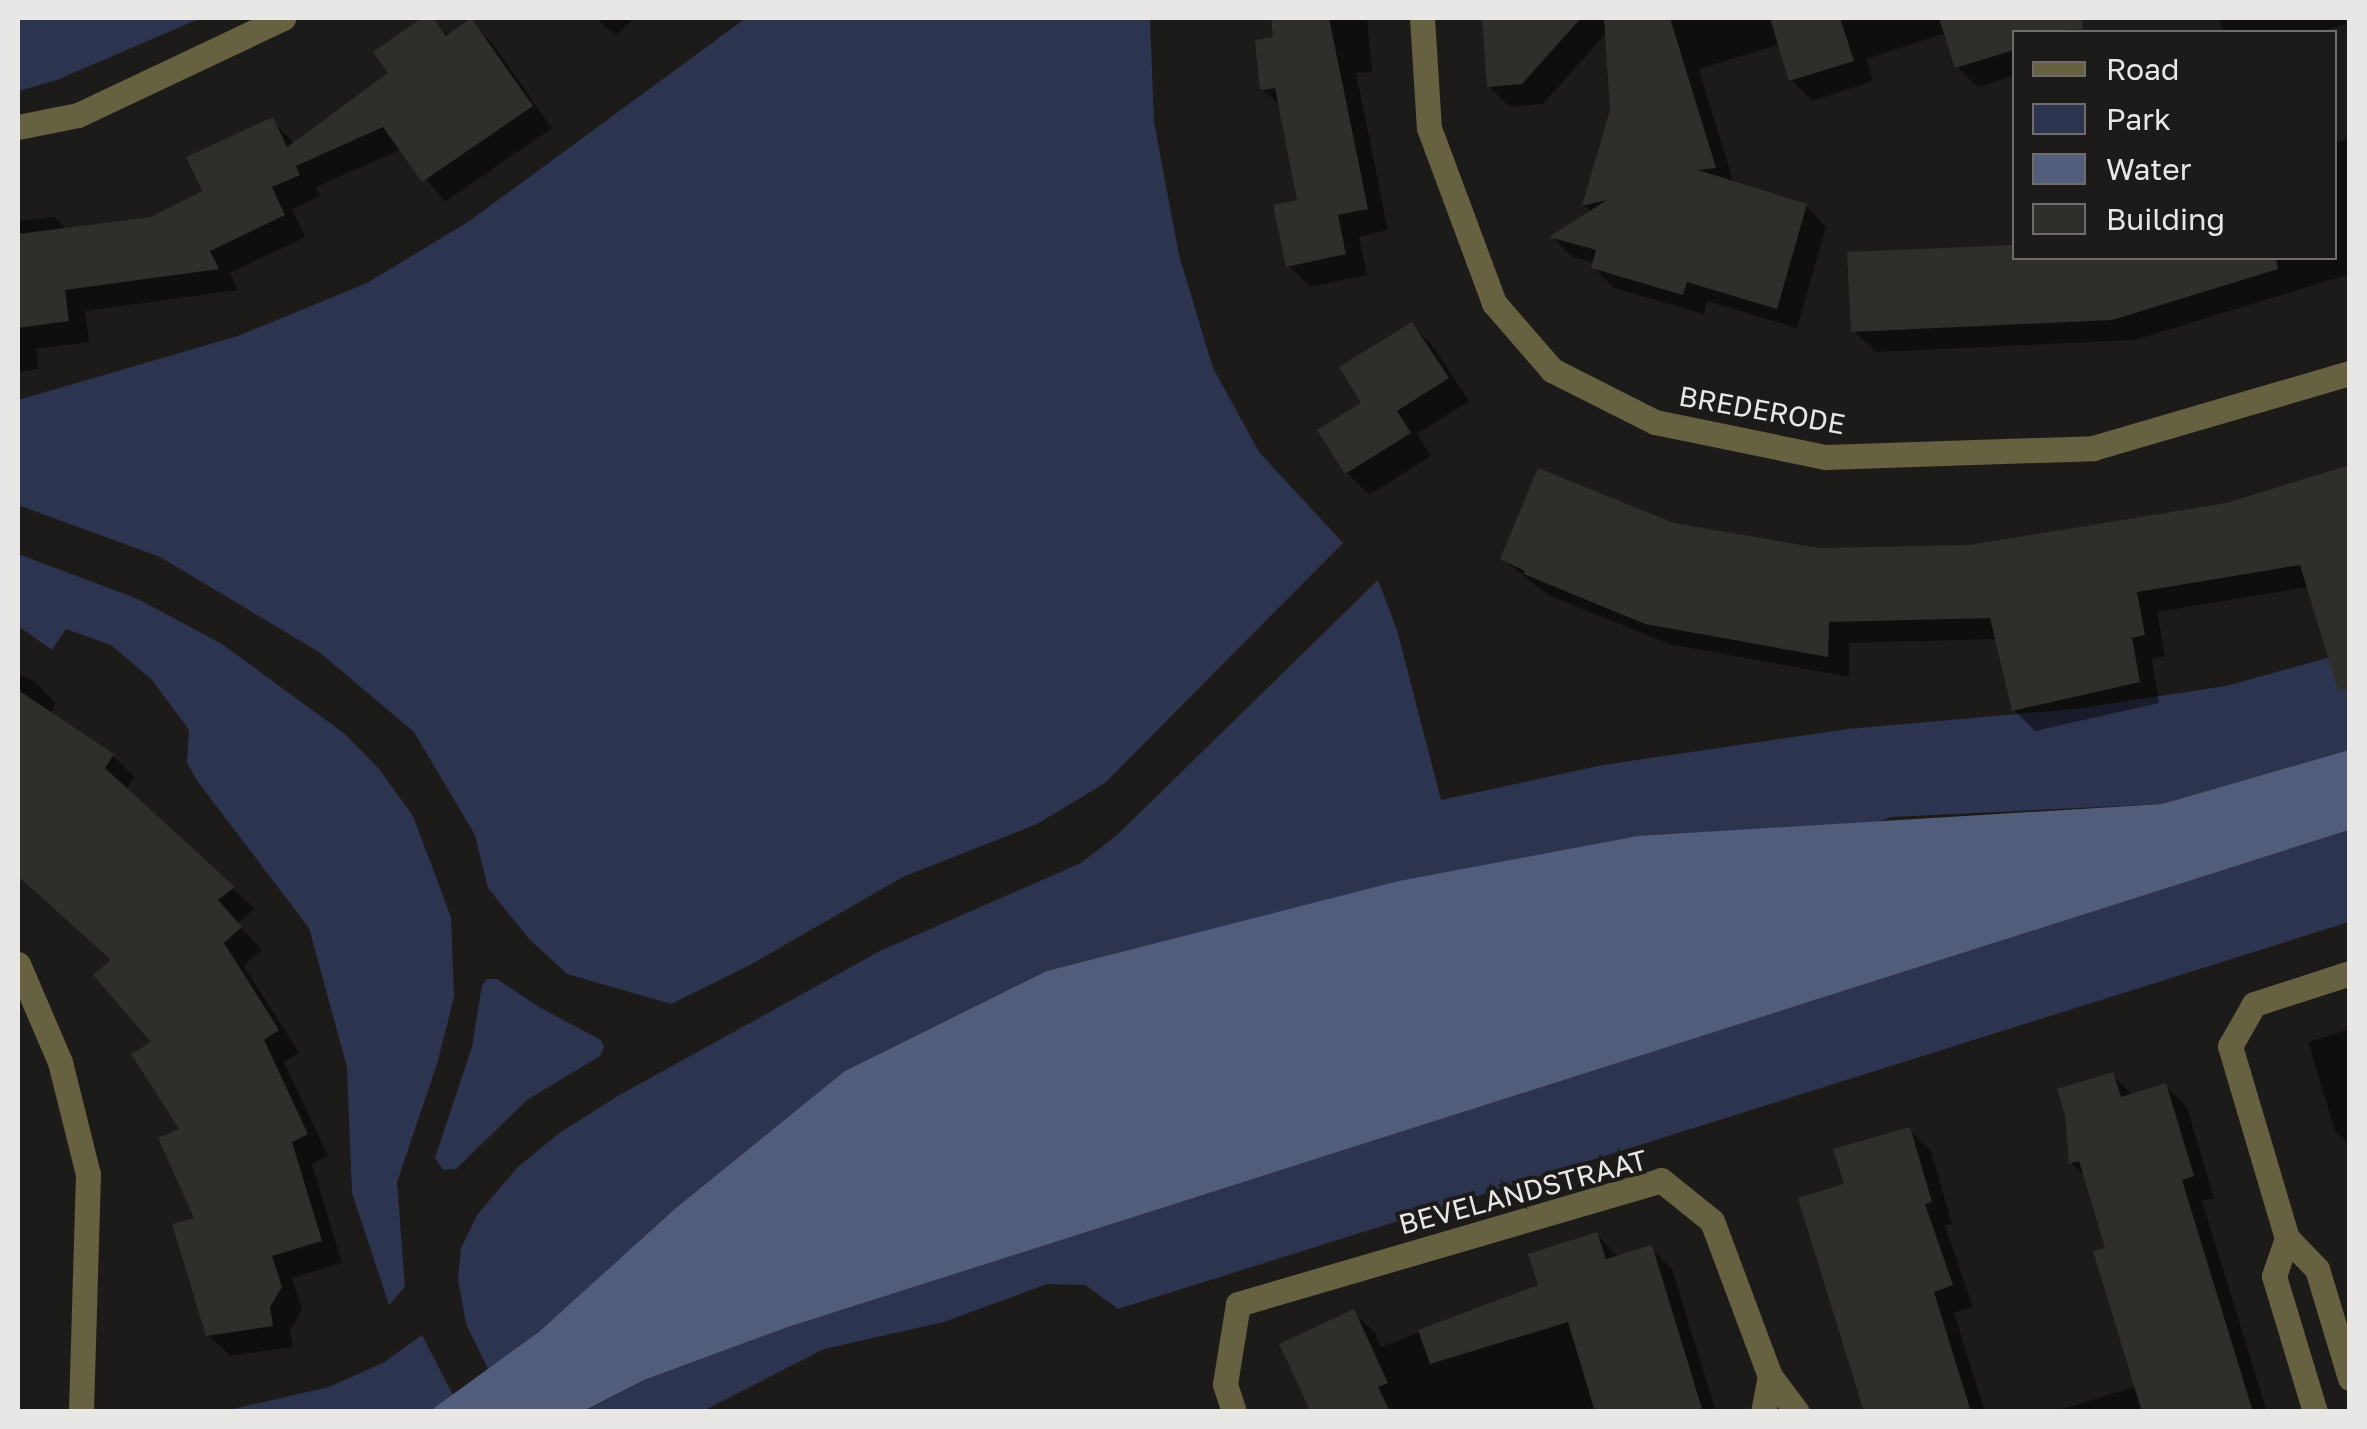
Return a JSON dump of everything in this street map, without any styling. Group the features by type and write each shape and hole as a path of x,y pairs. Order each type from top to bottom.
{"street":[{"path":"18,127 78,116 282,18"},
{"name":"BREDERODE","path":"1422,18 1429,128 1494,303 1552,370 1655,422 1826,458 2094,448 2350,372"},
{"path":"18,964 60,1062 88,1174 81,1412"},
{"path":"2350,973 2254,1004 2230,1046 2287,1238 2317,1268 2350,1378"},
{"name":"BEVELANDSTRAAT","path":"1234,1412 1225,1384 1238,1304 1661,1180 1712,1221 1770,1376 1797,1412"},
{"path":"2287,1238 2274,1276 2315,1412"},
{"name":"BEVELANDSTRAAT","path":"1764,1412 1770,1376"}],"green space":[{"path":"18,18 201,18 57,80 18,91"},
{"path":"746,18 1150,18 1154,122 1179,255 1213,368 1259,452 1343,543 1105,783 1037,824 903,877 750,965 671,1004 567,974 530,940 488,888 475,835 414,732 319,652 160,557 18,505 18,400 238,336 367,283 468,222"},
{"path":"18,554 138,599 222,644 345,734 379,769 413,816 451,917 454,997 437,1064 397,1182 405,1287 389,1305 352,1193 347,1067 309,928 198,782 187,763 189,730 152,680 111,645 66,629 52,650 18,626"},
{"path":"1378,580 1397,630 1441,800 1603,765 1848,729 2074,709 2226,686 2349,652 2349,750 2162,804 1891,817 540,1331 488,1369 466,1324 458,1279 461,1248 477,1215 518,1167 558,1134 616,1097 880,951 1081,863 1116,836"},
{"path":"2349,830 2349,922 1118,1309 1085,1285 1047,1284 944,1322 824,1349 703,1411 584,1412 644,1380 788,1327"},
{"path":"487,979 497,979 601,1040 604,1047 600,1056 527,1100 456,1169 443,1170 435,1158 472,1047 482,985"},
{"path":"422,1335 453,1395 430,1411 224,1411 329,1387 383,1363"}],"water":[{"path":"2349,750 2349,830 788,1327 644,1380 584,1411 430,1411 540,1331 676,1208 845,1071 1047,971 1399,881 1638,836 2162,804"}],"building":[{"path":"422,18 433,18 446,36 471,18 533,106 422,182 383,127 296,166 300,175 272,187 285,215 210,251 219,269 65,290 69,321 18,328 18,234 151,217 202,191 186,157 273,117 287,147 388,73 373,52"},
{"path":"1271,18 1329,18 1368,209 1338,215 1346,254 1286,267 1273,205 1297,200 1275,88 1260,90 1255,40 1273,37"},
{"path":"1482,18 1581,18 1522,84 1487,87"},
{"path":"1604,18 1670,18 1716,168 1698,170 1807,204 1777,309 1687,282 1683,295 1591,268 1596,250 1549,237 1607,200 1582,206 1610,110"},
{"path":"1770,18 1840,18 1854,61 1789,81"},
{"path":"1939,18 2082,18 2083,29 2012,30 2012,51 1955,68"},
{"path":"2012,245 2012,260 2276,260 2278,269 2112,320 1851,332 1847,252"},
{"path":"1412,322 1449,378 1397,411 1411,433 1345,474 1317,430 1361,403 1339,367"},
{"path":"2350,465 2350,689 2338,690 2300,565 2137,592 2145,635 2132,638 2140,682 2012,711 1990,618 1829,622 1828,657 1645,624 1524,574 1525,571 1500,559 1538,468 1674,523 1819,548 1969,545 2226,503"},
{"path":"18,690 114,754 105,768 235,887 218,900 242,927 224,943 279,1030 264,1040 308,1134 292,1142 322,1241 272,1256 282,1287 270,1307 273,1326 206,1336 172,1224 194,1218 158,1138 179,1129 131,1054 151,1042 93,975 111,960 18,876"},
{"path":"2113,1072 2121,1097 2166,1083 2194,1176 2182,1180 2253,1412 2142,1412 2093,1251 2105,1248 2079,1161 2069,1164 2065,1115 2057,1089"},
{"path":"1910,1127 1932,1202 1925,1204 1953,1285 1934,1292 1971,1412 1864,1412 1798,1198 1844,1184 1833,1149"},
{"path":"1597,1232 1606,1259 1652,1245 1703,1412 1595,1412 1568,1322 1430,1364 1418,1330 1538,1285 1528,1254"},
{"path":"1354,1309 1388,1383 1378,1387 1390,1412 1311,1412 1279,1344"}]}
